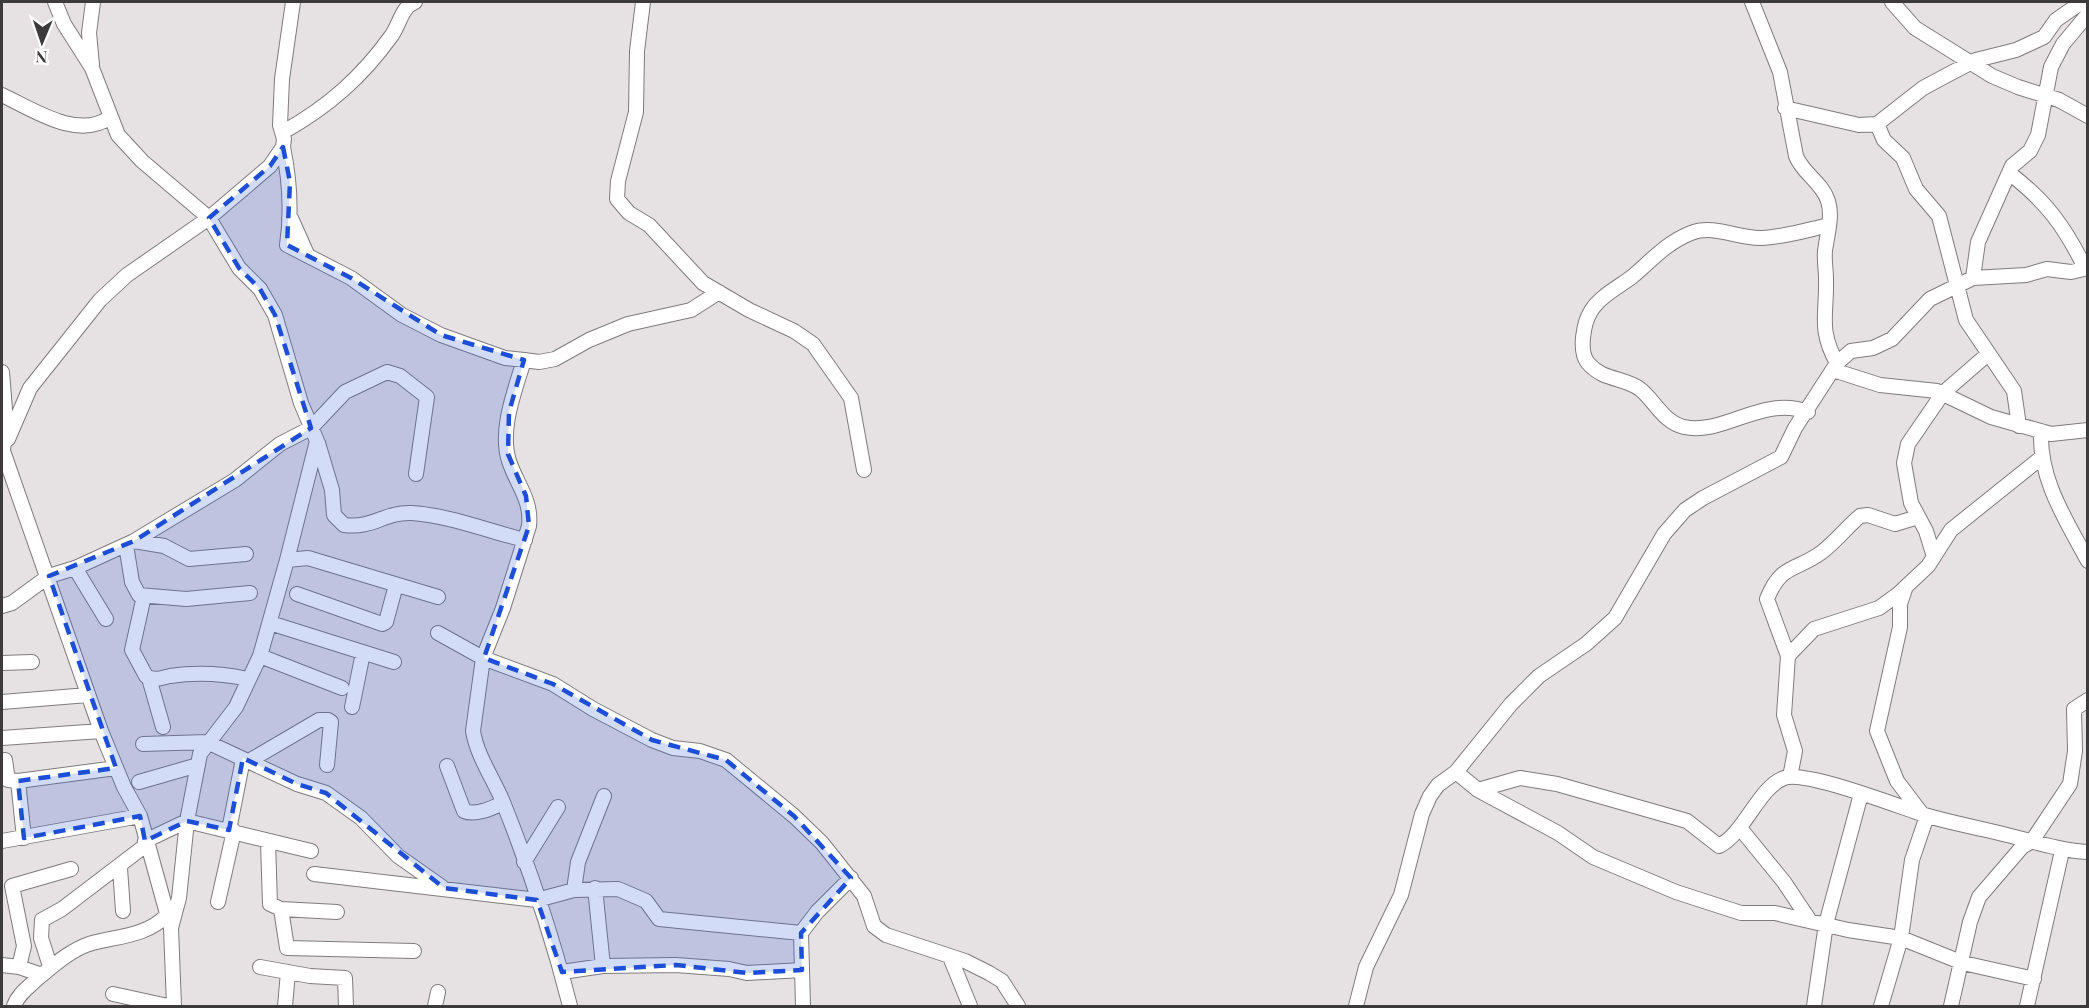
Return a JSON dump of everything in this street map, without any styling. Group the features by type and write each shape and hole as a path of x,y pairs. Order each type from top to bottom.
{"street":[{"path":"55,2 64,24 92,68 118,135 142,161 209,218 239,268 260,289 275,315 292,374 332,490 334,515 344,525 376,524 393,514 413,513 525,540"},
{"path":"92,68 89,33 93,2"},
{"path":"293,2 284,56 280,124 290,182 291,218 287,245 351,278 402,315 441,335 505,358 539,362 555,359 589,340 628,324 691,310 719,292"},
{"path":"283,132 324,108 361,73 392,35 405,10 415,2"},
{"path":"643,2 635,120 620,171 617,199 629,213 649,225 704,283 749,310 794,331 813,344 852,398 864,470"},
{"path":"1752,2 1780,72 1785,108 1800,166 1822,189 1828,202 1829,225 1824,261 1824,332 1835,366 1880,385 1919,387 1943,393 1991,417 2019,426 2062,435 2088,430"},
{"path":"1892,2 1915,28 1971,63 2007,83 2047,96 2088,116"},
{"path":"1785,108 1859,125 1877,124 1923,88 1971,63 2016,50 2041,39 2061,15 2082,2"},
{"path":"1973,278 1978,242 2012,166 2034,144 2055,58 2072,31 2088,14"},
{"path":"2,95 61,122 87,127 99,125 110,118"},
{"path":"1877,124 1884,140 1906,163 1916,189 1939,216 1966,320 2014,391 2019,426"},
{"path":"2,453 30,388 100,300 127,274 209,218 270,166 283,147"},
{"path":"1356,1006 1366,967 1401,895 1422,814 1438,784 1456,772 1523,692 1615,618 1664,534 1685,510 1703,498 1781,457 1787,450 1795,428 1808,412 1835,366 1851,351 1873,348 1892,339 1930,299 1973,278 2026,275 2047,269 2070,273 2086,268 2061,222 2030,189 2009,173"},
{"path":"1808,412 1785,407 1759,411 1708,426 1685,427 1669,420 1640,389 1601,374 1586,362 1583,348 1586,323 1592,310 1601,299 1635,274 1654,254 1692,232 1708,230 1761,238 1783,236 1829,225"},
{"path":"1934,557 1926,531 1909,494 1904,463 1906,452 1912,434 1943,393 1988,354"},
{"path":"524,360 509,412 507,429 510,463 526,496 530,512 525,540 503,608 483,658 473,730 475,742 503,803 524,862 562,972 570,1006"},
{"path":"2,372 6,422 2,453 49,576 101,731 140,816 169,922 174,1006"},
{"path":"14,1006 22,993 46,970 88,945 169,922 179,898 187,821 198,765 207,742 223,727 236,707 260,656 287,560 314,434 345,392 368,379 393,372 425,392 427,397 416,474"},
{"path":"2041,431 2042,457 2054,497 2088,561"},
{"path":"2,606 12,603 49,576 75,568 130,543 235,480 280,444 314,434"},
{"path":"1788,656 1814,628 1879,608 1905,589 1934,557 1951,530 2042,457"},
{"path":"1790,777 1795,758 1784,715 1788,656 1767,599 1781,574 1820,554 1860,516 1868,515 1895,524 1918,517"},
{"path":"130,543 164,546 189,559 246,554"},
{"path":"130,543 132,582 136,591 144,596 186,599 250,593"},
{"path":"287,560 308,558 438,597"},
{"path":"75,568 106,619"},
{"path":"297,594 382,624 388,616 396,585"},
{"path":"1905,589 1900,603 1900,627 1877,731 1897,781 1925,815"},
{"path":"144,596 132,650 149,678 163,727"},
{"path":"270,622 394,662"},
{"path":"438,633 483,658 552,684 593,710 652,740 673,748 700,751 726,760 794,816 822,843 864,896 874,926 886,934 965,961 1002,981 1018,1006"},
{"path":"351,707 363,653"},
{"path":"260,656 342,688"},
{"path":"2,663 32,662"},
{"path":"149,678 194,673 221,673 248,680"},
{"path":"2,702 88,695"},
{"path":"1952,1006 1970,922 1979,897 2022,847 2032,841 2070,784 2075,751 2074,709 2088,700"},
{"path":"218,902 246,760 320,720 328,720 331,722 327,765"},
{"path":"2,738 101,731"},
{"path":"143,744 207,742 297,784 326,793 361,818 398,856 444,888"},
{"path":"5,760 5,776 8,780 18,781 116,768"},
{"path":"139,782 198,765"},
{"path":"447,766 464,811 468,813 490,809 503,803"},
{"path":"1456,772 1478,790 1558,833 1600,861 1676,892 1741,913 1775,913 1901,938 1963,963 2034,979"},
{"path":"1478,790 1520,778 1557,784 1687,821 1719,846 1740,828 1766,793 1781,779 1790,777 1861,794 1925,815 2032,841 2062,851 2088,852"},
{"path":"18,781 24,838"},
{"path":"1814,1006 1826,924 1861,794"},
{"path":"574,890 578,862 604,796"},
{"path":"524,862 558,807"},
{"path":"1881,1006 1901,938 1912,860 1925,815"},
{"path":"2,841 140,816"},
{"path":"46,970 41,938 42,920 63,909 120,868 146,843 187,821 311,851"},
{"path":"1740,828 1784,882 1810,921"},
{"path":"268,842 268,901 281,909 337,912"},
{"path":"2027,1006 2062,851"},
{"path":"120,868 123,911"},
{"path":"19,967 24,946 12,886 71,869"},
{"path":"314,874 444,888 469,894 537,900 574,890 618,888 637,895 646,902 658,919 801,933"},
{"path":"803,1006 801,933 817,912 851,878"},
{"path":"595,888 603,966"},
{"path":"281,909 287,948 414,951"},
{"path":"950,957 970,1006"},
{"path":"2,965 46,970"},
{"path":"562,972 603,966 676,965 729,969 747,974 802,970"},
{"path":"260,967 345,978 346,1006"},
{"path":"285,1006 288,972"},
{"path":"435,1006 438,992"},
{"path":"113,994 168,1006"}],"highlighted area":[{"path":"283,147 290,182 287,245 351,278 441,335 524,360 509,412 508,454 526,496 529,526 484,658 553,684 652,740 726,760 794,816 851,878 801,933 802,970 747,973 676,965 562,972 537,900 444,888 326,793 297,784 243,758 229,830 187,821 145,841 140,816 24,838 18,781 116,768 49,576 134,541 311,428 275,315 260,289 239,268 209,218 270,166"}]}
